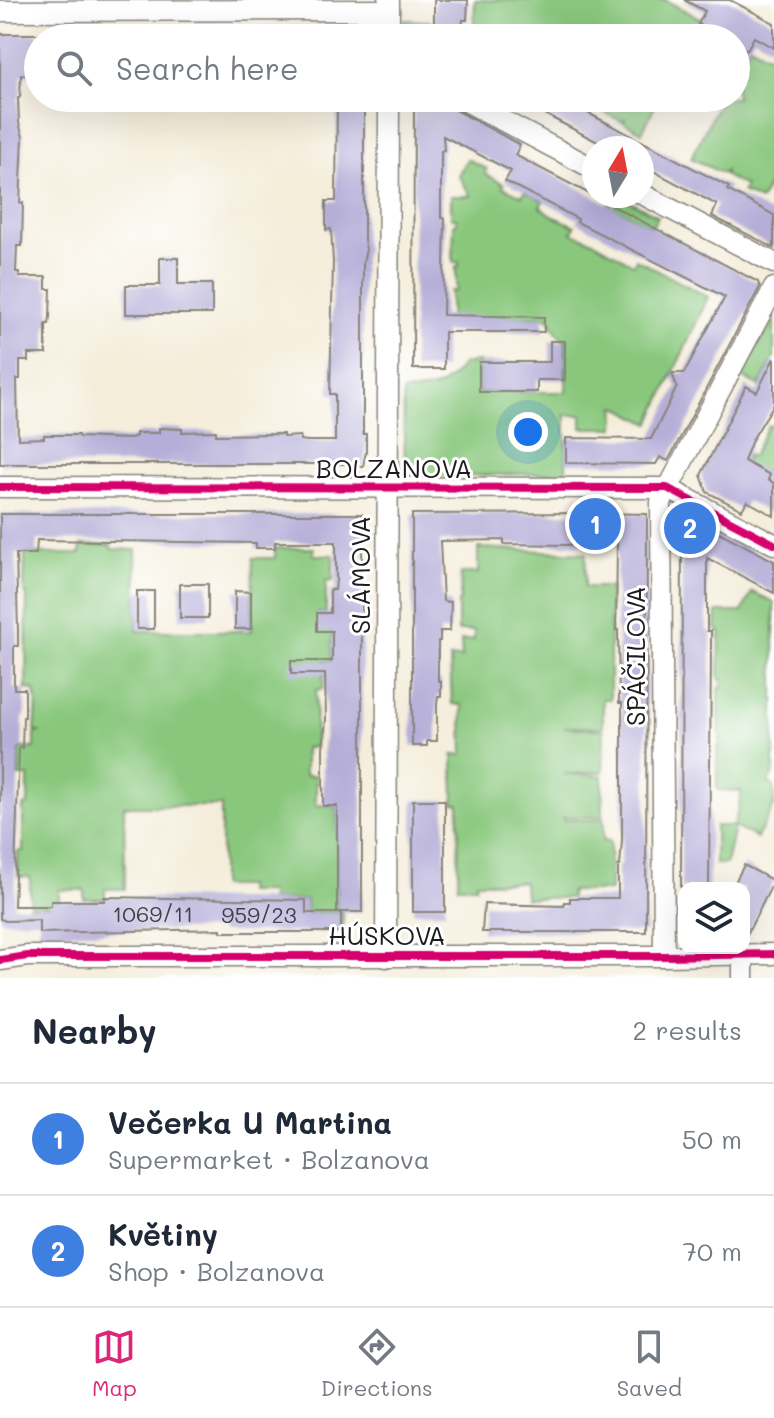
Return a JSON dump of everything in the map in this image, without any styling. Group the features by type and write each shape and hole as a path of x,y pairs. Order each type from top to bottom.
{"street":[{"path":"0,11 389,5"},
{"name":"SLÁMOVA","path":"386,957 389,112"},
{"path":"486,112 582,163"},
{"path":"654,200 774,263"},
{"name":"SPÁČILOVA","path":"664,956 661,502 774,288"},
{"name":"BOLZANOVA","path":"0,487 667,488 774,544"},
{"name":"HÚSKOVA","path":"0,960 28,956 774,954"},
{"path":"743,955 743,978"}],"green space":[{"path":"475,0 665,0 701,19 698,24 474,24"},
{"path":"404,20 430,21 430,24 404,24"},
{"path":"750,45 774,58 774,177 760,201 742,192 745,186 725,176 725,171 723,174 691,158 714,112 750,112"},
{"path":"604,112 652,112 642,132 624,122 625,119 621,121"},
{"path":"467,159 487,169 485,174 504,184 503,187 522,196 525,191 543,201 540,207 575,226 572,233 633,264 636,259 708,297 650,424 616,406 615,428 582,428 582,415 566,415 566,473 413,477 407,474 405,468 403,392 437,387 450,379 463,364 479,362 479,392 566,392 566,340 560,337 547,317 450,317 450,291 456,291 456,267 459,266 459,262 453,262 454,224 457,218 451,218 451,196 471,196 458,175"},
{"path":"615,208 643,208 658,216 652,227"},
{"path":"774,315 774,358 759,386 742,377"},
{"path":"768,425 774,425 774,470 770,475 743,464 748,455 752,457"},
{"path":"81,545 111,545 111,549 136,550 137,631 252,631 253,558 275,558 275,548 314,548 314,555 333,555 333,580 326,581 326,613 317,613 332,631 332,661 324,661 323,689 316,690 315,747 305,748 305,775 316,776 316,805 337,806 337,912 343,912 343,932 340,913 306,913 306,900 270,900 270,892 246,892 246,886 221,886 221,806 124,806 125,889 105,889 105,899 84,899 84,890 59,890 59,901 51,906 30,906 30,877 18,877 18,852 23,851 23,806 28,805 28,776 19,776 19,748 35,748 35,734 39,732 35,731 35,690 26,689 25,554 80,554"},
{"path":"478,548 586,553 585,587 610,587 610,699 603,699 603,727 564,727 604,730 603,772 564,774 602,776 603,817 564,817 564,820 604,820 603,840 610,841 610,891 571,891 570,898 525,898 524,882 476,882 476,886 458,886 459,804 454,803 453,755 463,755 462,705 452,704 450,658 462,658 461,641 474,640 474,631 458,631 458,602 461,573 478,573"},
{"path":"752,592 774,602 774,772 768,783 774,786 774,806 757,838 734,827 726,864 715,864 715,826 734,826 742,791 717,790 719,688 722,688 722,679 719,678 720,631 716,630 717,612 742,612"}],"building":[{"path":"434,0 468,0 467,20 463,20 463,24 434,24"},
{"path":"684,0 730,0 774,23 774,48 754,37 750,44 750,24 698,24 705,11"},
{"path":"24,34 24,75 21,75 18,98 23,137 22,246 17,246 16,272 19,272 19,277 46,277 46,289 51,289 46,354 28,354 28,361 20,361 20,379 17,379 18,439 78,435 129,439 136,433 159,433 159,428 182,429 182,432 216,431 216,435 283,434 283,437 300,436 300,440 335,441 335,394 330,394 333,262 331,229 326,230 326,201 336,201 337,112 364,112 366,249 363,263 363,434 366,434 366,452 363,466 0,464 0,36"},
{"path":"414,112 460,112 520,145 515,155 582,190 582,208 616,208 758,282 760,287 668,461 660,457 656,464 566,463 566,438 651,439 677,387 672,373 684,373 725,297 577,222 578,219 505,181 511,171 443,136 443,315 544,317 544,332 444,332 444,369 413,369"},
{"path":"541,112 588,113 632,136 586,136"},
{"path":"654,148 774,215 774,248 712,216 717,205 654,171"},
{"path":"160,258 178,258 178,284 212,284 212,314 126,314 126,285 160,285"},
{"path":"550,341 565,341 565,380 537,380 537,392 479,392 479,362 550,362"},
{"path":"774,358 774,404 752,440 744,461 770,475 768,480 774,483 774,516 747,501 742,510 707,492 701,475 746,386 757,392"},
{"path":"0,514 362,514 362,912 337,912 337,806 323,806 325,674 291,674 291,661 332,661 332,631 317,631 317,613 330,613 330,590 335,590 336,580 336,542 275,542 275,548 256,548 256,543 37,540 36,554 16,554 18,646 14,646 14,689 25,689 25,717 22,748 19,748 14,906 51,906 51,901 105,901 104,897 306,900 306,913 341,913 341,932 221,932 221,929 39,933 39,920 0,919"},
{"path":"412,514 647,514 646,932 482,932 484,904 564,906 570,898 618,898 622,841 622,703 619,703 616,630 617,542 566,545 504,544 504,540 440,541 443,601 451,602 450,631 440,631 438,641 441,696 438,696 437,704 437,741 427,741 427,746 412,746"},
{"path":"690,517 774,561 774,593 707,558 707,631 711,631 709,882 681,882 682,520"},
{"path":"180,584 208,584 208,618 180,618"},
{"path":"137,591 154,591 154,629 137,629"},
{"path":"235,591 251,592 251,629 235,629"},
{"path":"413,800 445,800 445,912 413,912"},
{"path":"744,865 774,881 750,928 750,882 735,882"}],"cycle path":[{"path":"0,487 667,488 774,544"},
{"path":"0,960 28,956 774,954"}],"place":[{"name":"Večerka U Martina","path":"595,524"},
{"name":"Květiny","path":"690,528"}]}
